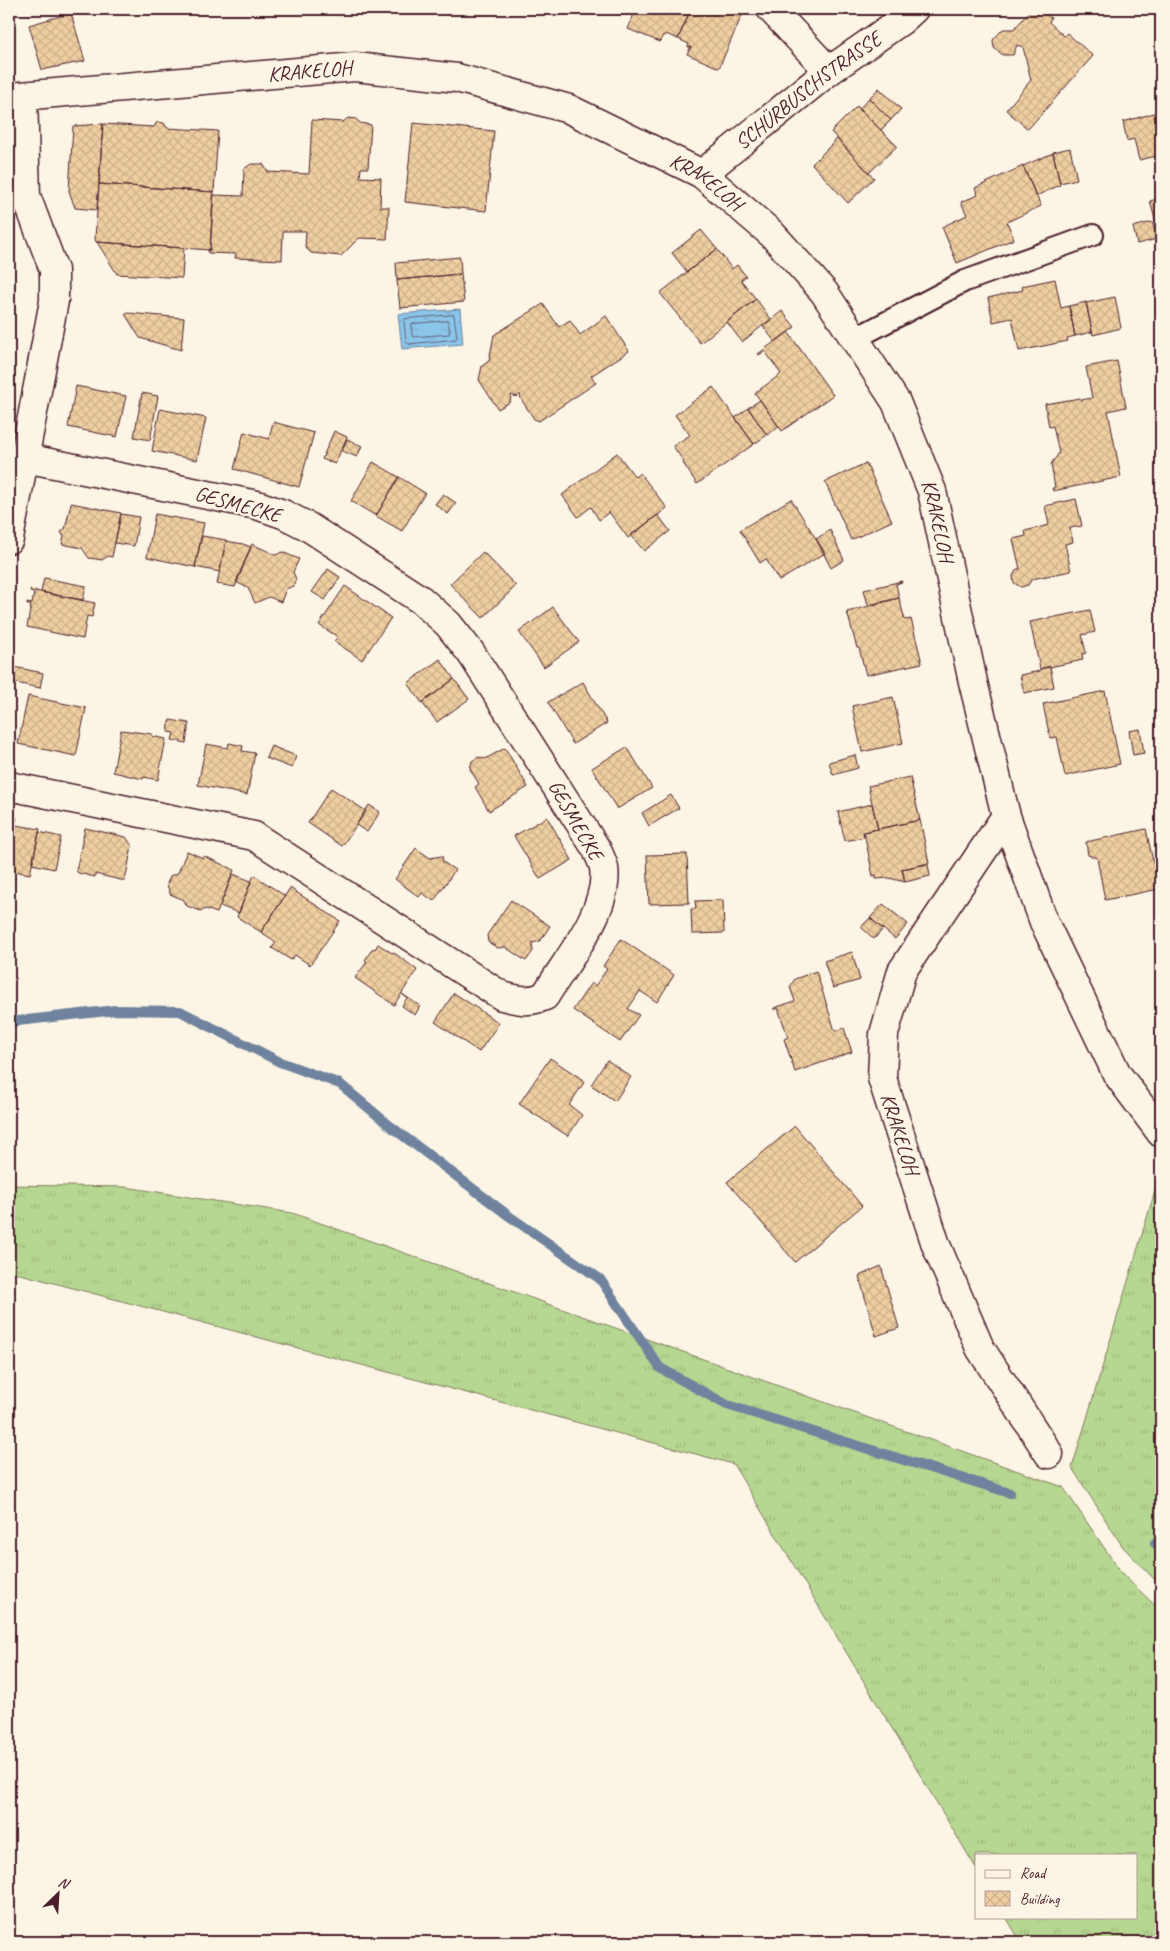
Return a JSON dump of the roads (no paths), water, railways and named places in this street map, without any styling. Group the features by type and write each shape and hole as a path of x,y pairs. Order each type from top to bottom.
{"street":[{"path":"771,9 829,71"},
{"name":"SCHÜRBUSCHSTRASSE","path":"702,174 829,71 902,20 914,9"},
{"name":"KRAKELOH","path":"16,96 355,67 457,78 569,109 702,174 772,234 824,292 856,338 896,402 932,491 973,682 1006,816 1044,922 1117,1074 1161,1133"},
{"path":"9,539 54,301 54,270 26,196 16,96"},
{"name":"GESMECKE","path":"9,786 254,836 502,996 522,1002 536,1000 545,996 595,917 602,897 604,867 597,850 471,653 448,624 421,600 307,526 283,514 256,505 24,458"},
{"name":"KRAKELOH","path":"1006,816 902,971 884,1034 882,1078 936,1245 980,1348 1049,1454"}],"lane":[{"path":"856,338 965,281 1093,235"}],"water":[{"path":"460,309 463,344 402,349 398,314"}],"waterway":[{"path":"9,1022 116,1010 180,1011 280,1062 340,1084 389,1125 509,1216 600,1279 660,1368 727,1405 1010,1493"},
{"path":"1155,1543 1161,1548"}]}
